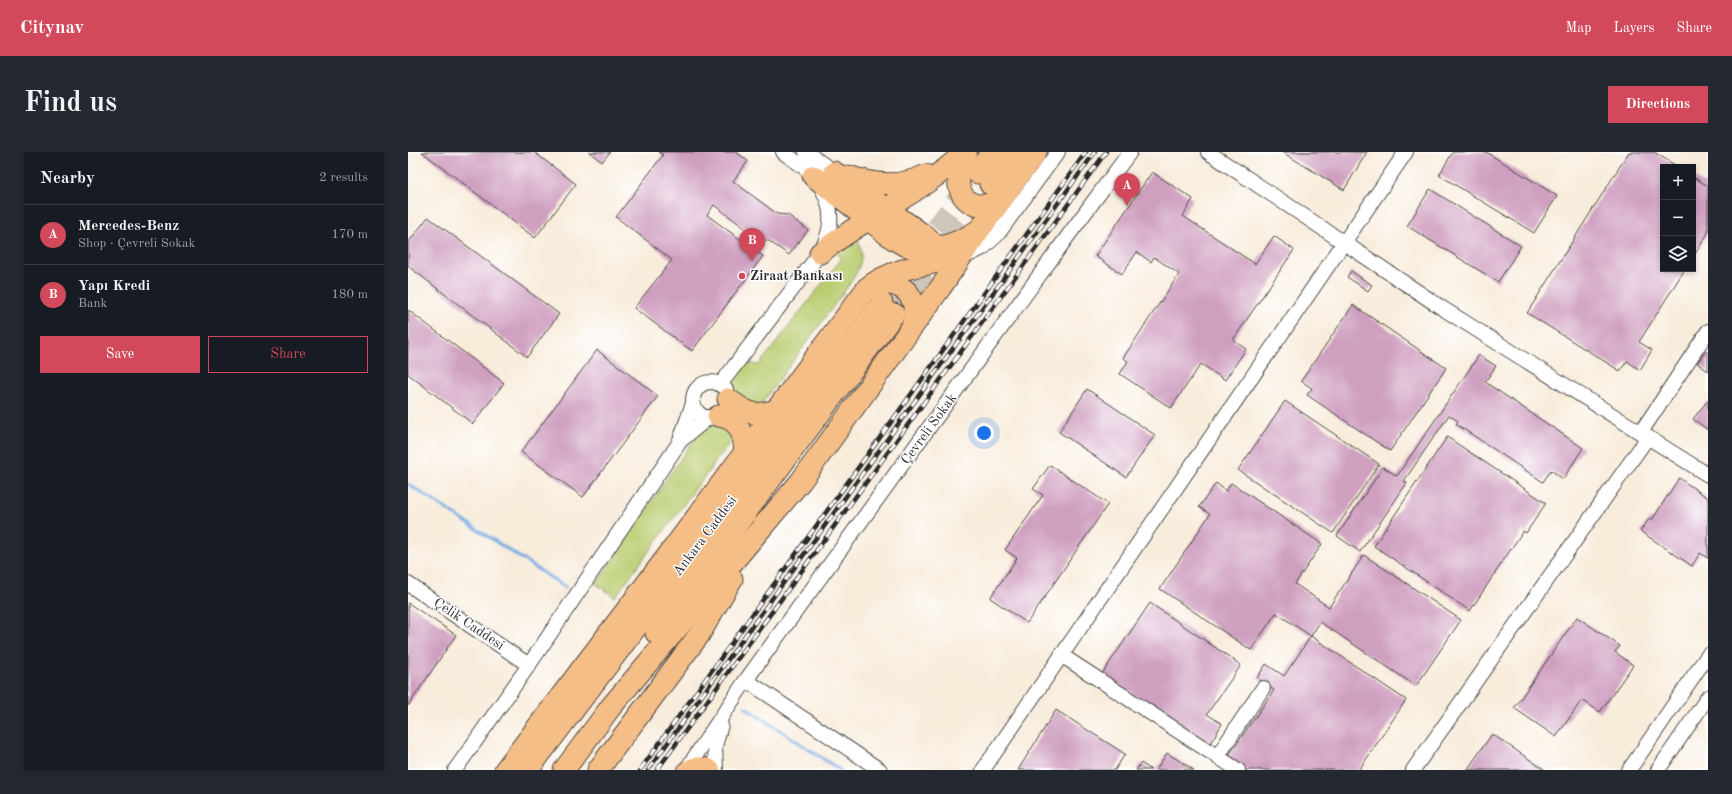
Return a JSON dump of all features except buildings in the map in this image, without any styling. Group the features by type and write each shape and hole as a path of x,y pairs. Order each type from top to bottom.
{"highway":[{"path":"834,172 871,182 895,184 903,183 926,175 953,152"},
{"path":"965,152 957,177 958,185 965,198 978,205 994,203 989,185"},
{"path":"820,253 844,235 931,181 965,152"},
{"path":"505,770 745,453 867,288 881,277 947,256 980,229 989,185 992,152"},
{"path":"989,185 1014,152"},
{"path":"989,185 1036,152"},
{"path":"834,172 877,215"},
{"path":"814,176 877,215 928,238 947,256"},
{"path":"564,770 610,708 801,481 941,287 947,256"},
{"path":"861,296 874,286 884,283 894,284 903,288 911,297 914,305 915,315 912,327"},
{"name":"Ankara Caddesi","path":"528,770 587,691 888,309 554,770"},
{"path":"719,404 741,409 757,415 778,409"},
{"path":"719,404 739,427 744,438 745,453"},
{"path":"598,770 699,635 765,523"},
{"path":"587,691 666,558"}],"main road":[{"path":"687,770 701,766 711,770"}],"street":[{"path":"455,770 529,665 679,443 719,404 820,253 829,233 831,214 827,199 814,176 783,152"},
{"path":"806,152 834,172"},
{"path":"947,256 983,248 997,236 1058,152"},
{"name":"Çevreli Sokak","path":"687,770 746,680 1130,152"},
{"path":"1208,152 1442,308 1708,475"},
{"path":"983,770 1406,152"},
{"path":"1413,770 1644,435 1708,331"},
{"path":"679,443 693,403 695,392 702,384 710,382 719,404"},
{"path":"693,403 700,414 719,404"},
{"name":"Çelik Caddesi","path":"408,584 529,665"},
{"path":"1629,770 1708,654"},
{"path":"1061,656 1238,770"},
{"path":"746,680 880,770"},
{"path":"1217,757 1263,688"},
{"path":"1658,770 1708,697"},
{"path":"716,770 715,746 728,706"}],"green space":[{"path":"856,234 861,248 861,260 857,272 849,285 759,407 740,399 728,382 744,363 759,365 841,259 834,247"},
{"path":"715,424 725,426 734,437 615,597 596,584 696,436 704,428"}],"waterway":[{"path":"408,484 565,587"},
{"path":"745,707 840,770"}],"tunnel":[{"path":"918,253 977,173"},
{"path":"894,314 990,184"}],"railway":[{"path":"640,770 1086,152"},
{"path":"648,770 1095,152"},
{"path":"657,770 1106,152"}],"place":[{"name":"Mercedes-Benz","path":"1127,206"},
{"name":"Yapı Kredi","path":"752,261"},
{"name":"Ziraat Bankası","path":"742,276"}]}
